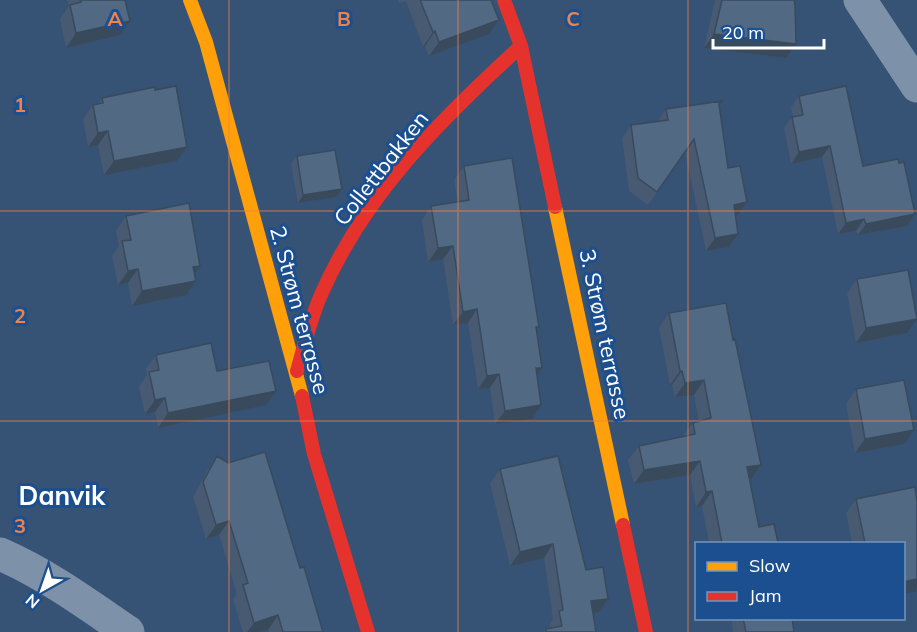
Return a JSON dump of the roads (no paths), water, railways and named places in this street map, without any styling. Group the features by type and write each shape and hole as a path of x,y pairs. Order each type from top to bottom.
{"main road":[{"name":"2. Strøm terrasse","path":"190,0 206,42 297,373 314,454 368,632"},
{"name":"3. Strøm terrasse","path":"504,0 521,46 601,412 646,632"},
{"name":"Collettbakken","path":"297,373 309,326 324,288 342,252 371,206 408,160 446,119 521,46"}],"street":[{"path":"860,0 917,86"},
{"path":"0,554 67,591 128,632"}],"district":[{"name":"Danvik","path":"62,496"}]}
